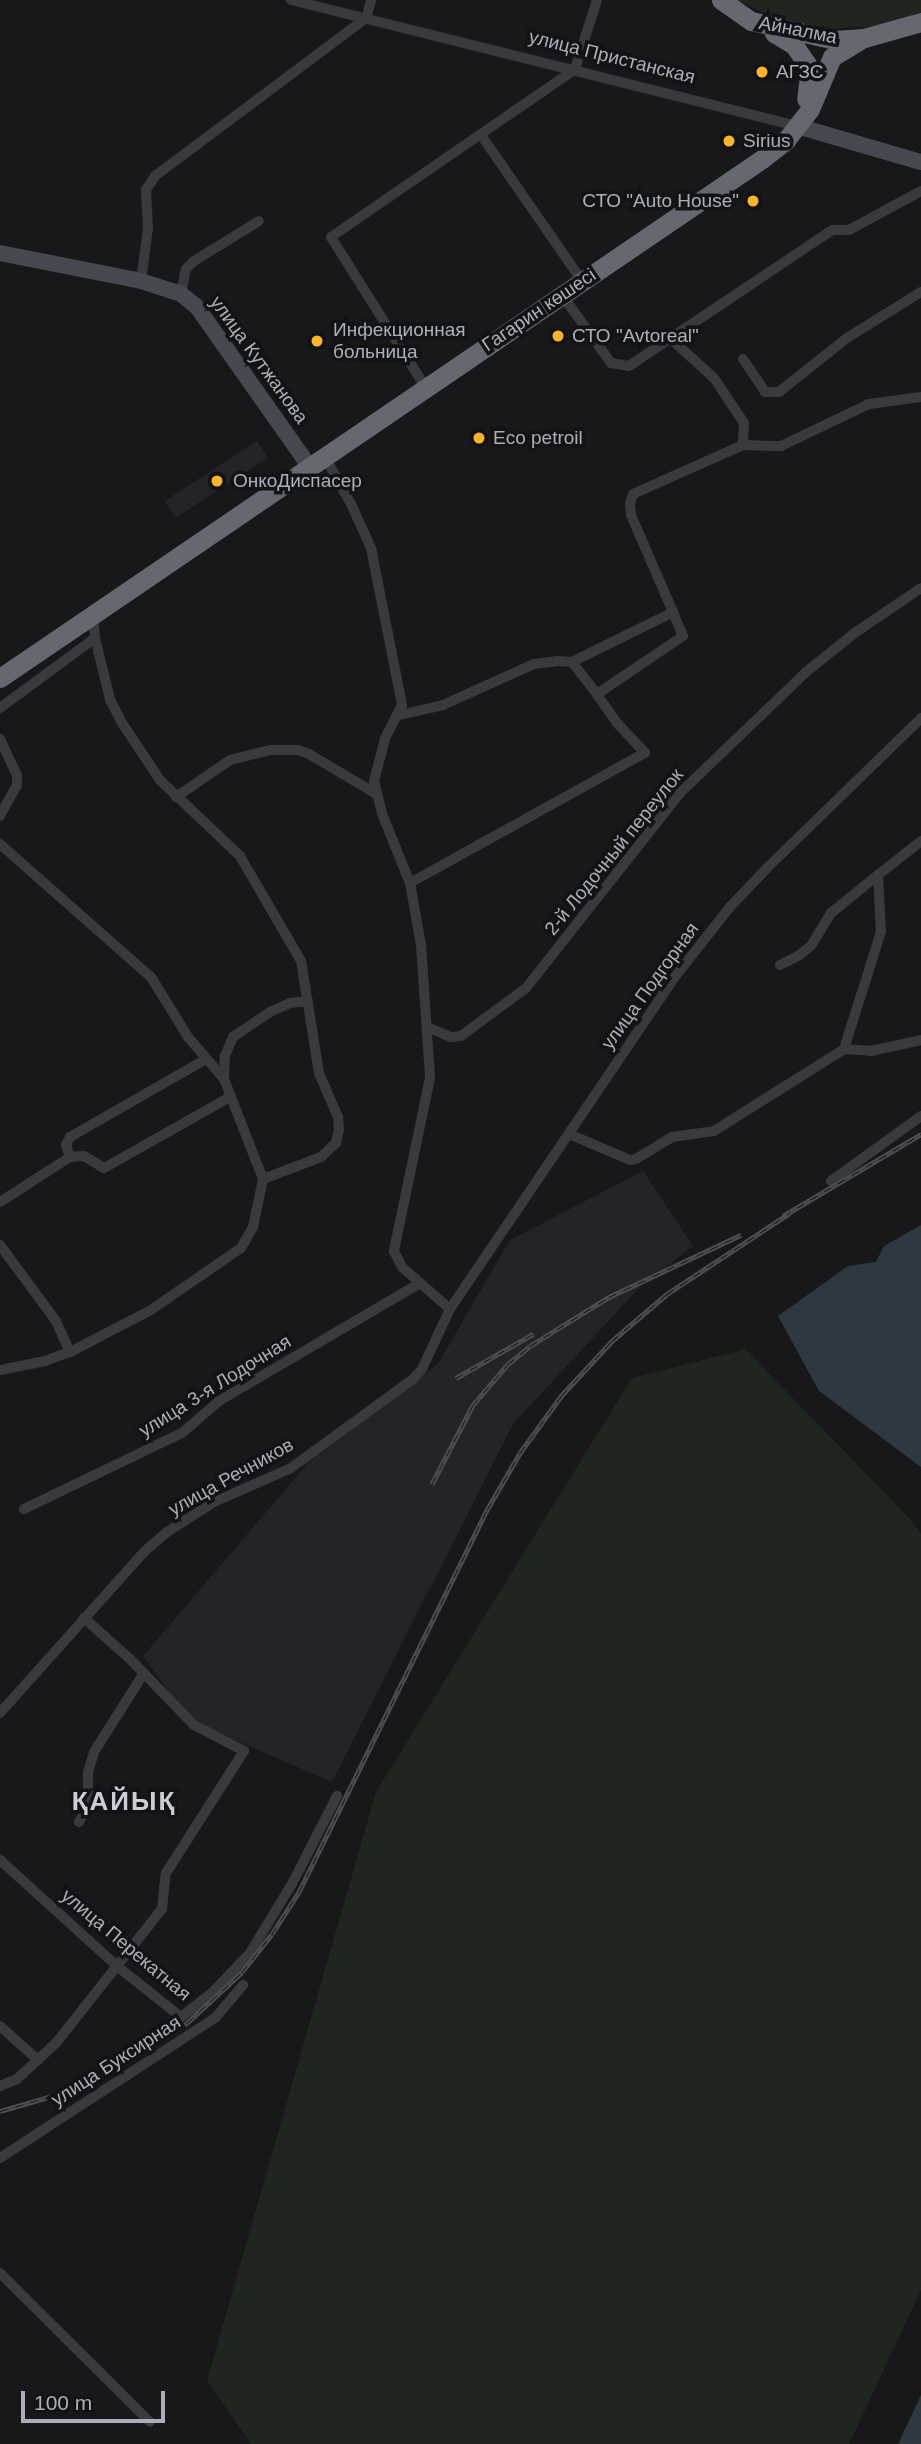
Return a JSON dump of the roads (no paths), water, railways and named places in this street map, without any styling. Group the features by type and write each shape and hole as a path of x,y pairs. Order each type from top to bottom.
{"highway":[{"name":"Айналма","path":"721,0 751,21 835,40 864,38 921,22"},
{"path":"751,21 794,45 807,64 809,76 806,99 797,126"},
{"name":"Гагарин көшесі","path":"0,678 762,159 797,126 815,100 824,71 832,57 864,38"}],"street":[{"name":"улица Пристанская","path":"291,0 797,126 921,162"},
{"path":"141,281 148,228 146,190 155,176 366,18 371,0"},
{"path":"426,388 331,237 575,69 597,0"},
{"path":"481,135 582,281"},
{"path":"562,295 611,363 629,366 832,230 849,230 921,191"},
{"path":"181,294 186,269 194,261 259,221"},
{"name":"улица Кутжанова","path":"0,253 141,281 181,294 197,307 318,462"},
{"path":"743,359 765,391 779,392 846,338 921,292"},
{"path":"670,338 714,378 744,423 743,445"},
{"path":"597,694 683,636 631,515 630,503 633,494 743,445 781,446 869,404 921,397"},
{"path":"318,462 351,504 370,548 380,584 402,705 400,715 385,739 376,767 375,793 410,883 421,946 430,1078 394,1242 396,1258 450,1309"},
{"name":"2-й Лодочный переулок","path":"427,1027 442,1035 461,1036 526,988 681,792 806,672 856,632 921,588"},
{"path":"400,715 443,705 534,664 572,663 673,612"},
{"path":"93,614 95,638 110,699 122,723 160,780 240,856 301,961 319,1073 338,1117 336,1143 321,1157 263,1179"},
{"path":"0,708 95,638"},
{"name":"2-й Лодочный переулок","path":"410,883 645,753 617,723 572,663"},
{"name":"улица Подгорная","path":"450,1309 674,978 729,908 921,718"},
{"path":"0,739 17,775 17,785 0,816"},
{"path":"176,797 230,760 255,751 270,750 298,750 309,754 375,793"},
{"path":"780,965 811,946 831,914 921,841"},
{"path":"1,846 56,891 151,977 188,1037 224,1079"},
{"path":"844,1049 881,932 878,876"},
{"path":"0,1370 46,1361 69,1352 151,1310 241,1248 253,1227 263,1179 224,1079 225,1056 233,1037 270,1012 290,1003 307,1001"},
{"path":"569,1134 630,1160 636,1159 672,1137 714,1132 844,1049 871,1051 921,1040"},
{"path":"70,1157 66,1145 69,1137 206,1059"},
{"path":"0,1202 70,1157 84,1156 104,1168 230,1097"},
{"path":"831,1181 921,1116"},
{"path":"0,1245 57,1321 69,1352"},
{"name":"улица 3-я Лодочная","path":"24,1509 182,1433 212,1406 420,1283"},
{"name":"улица Речников","path":"0,1713 145,1551 167,1532 214,1502 290,1468 413,1378 422,1369 450,1309"},
{"path":"0,2087 17,2079 38,2060 162,1909 166,1872 244,1751 194,1726 144,1673 85,1618"},
{"path":"79,1822 88,1807 88,1772 94,1752 144,1673"},
{"name":"улица Перекатная","path":"0,1860 117,1966 181,2017 212,1993 250,1953 293,1882 337,1796"},
{"name":"улица Буксирная","path":"0,2158 216,2017 243,1984"},
{"path":"0,2026 38,2060"},
{"path":"0,2273 150,2422"}],"railway":[{"path":"783,1216 921,1134"},
{"path":"0,2111 66,2092 106,2075 187,2023 242,1972 272,1934 299,1892 487,1510 520,1453 562,1395 612,1341 667,1294 790,1213"},
{"path":"432,1484 473,1405 508,1364 530,1346 609,1297 741,1235"},
{"path":"456,1378 533,1334"}],"place":[{"name":"АГЗС","path":"762,72"},
{"name":"Sirius","path":"729,141"},
{"name":"СТО \"Auto House\"","path":"753,201"},
{"name":"СТО \"Avtoreal\"","path":"558,336"},
{"name":"Инфекционная больница","path":"317,341"},
{"name":"Eco petroil","path":"479,438"},
{"name":"ОнкоДиспасер","path":"217,481"}],"district":[{"name":"ҚАЙЫҚ","path":"124,1802"}]}
